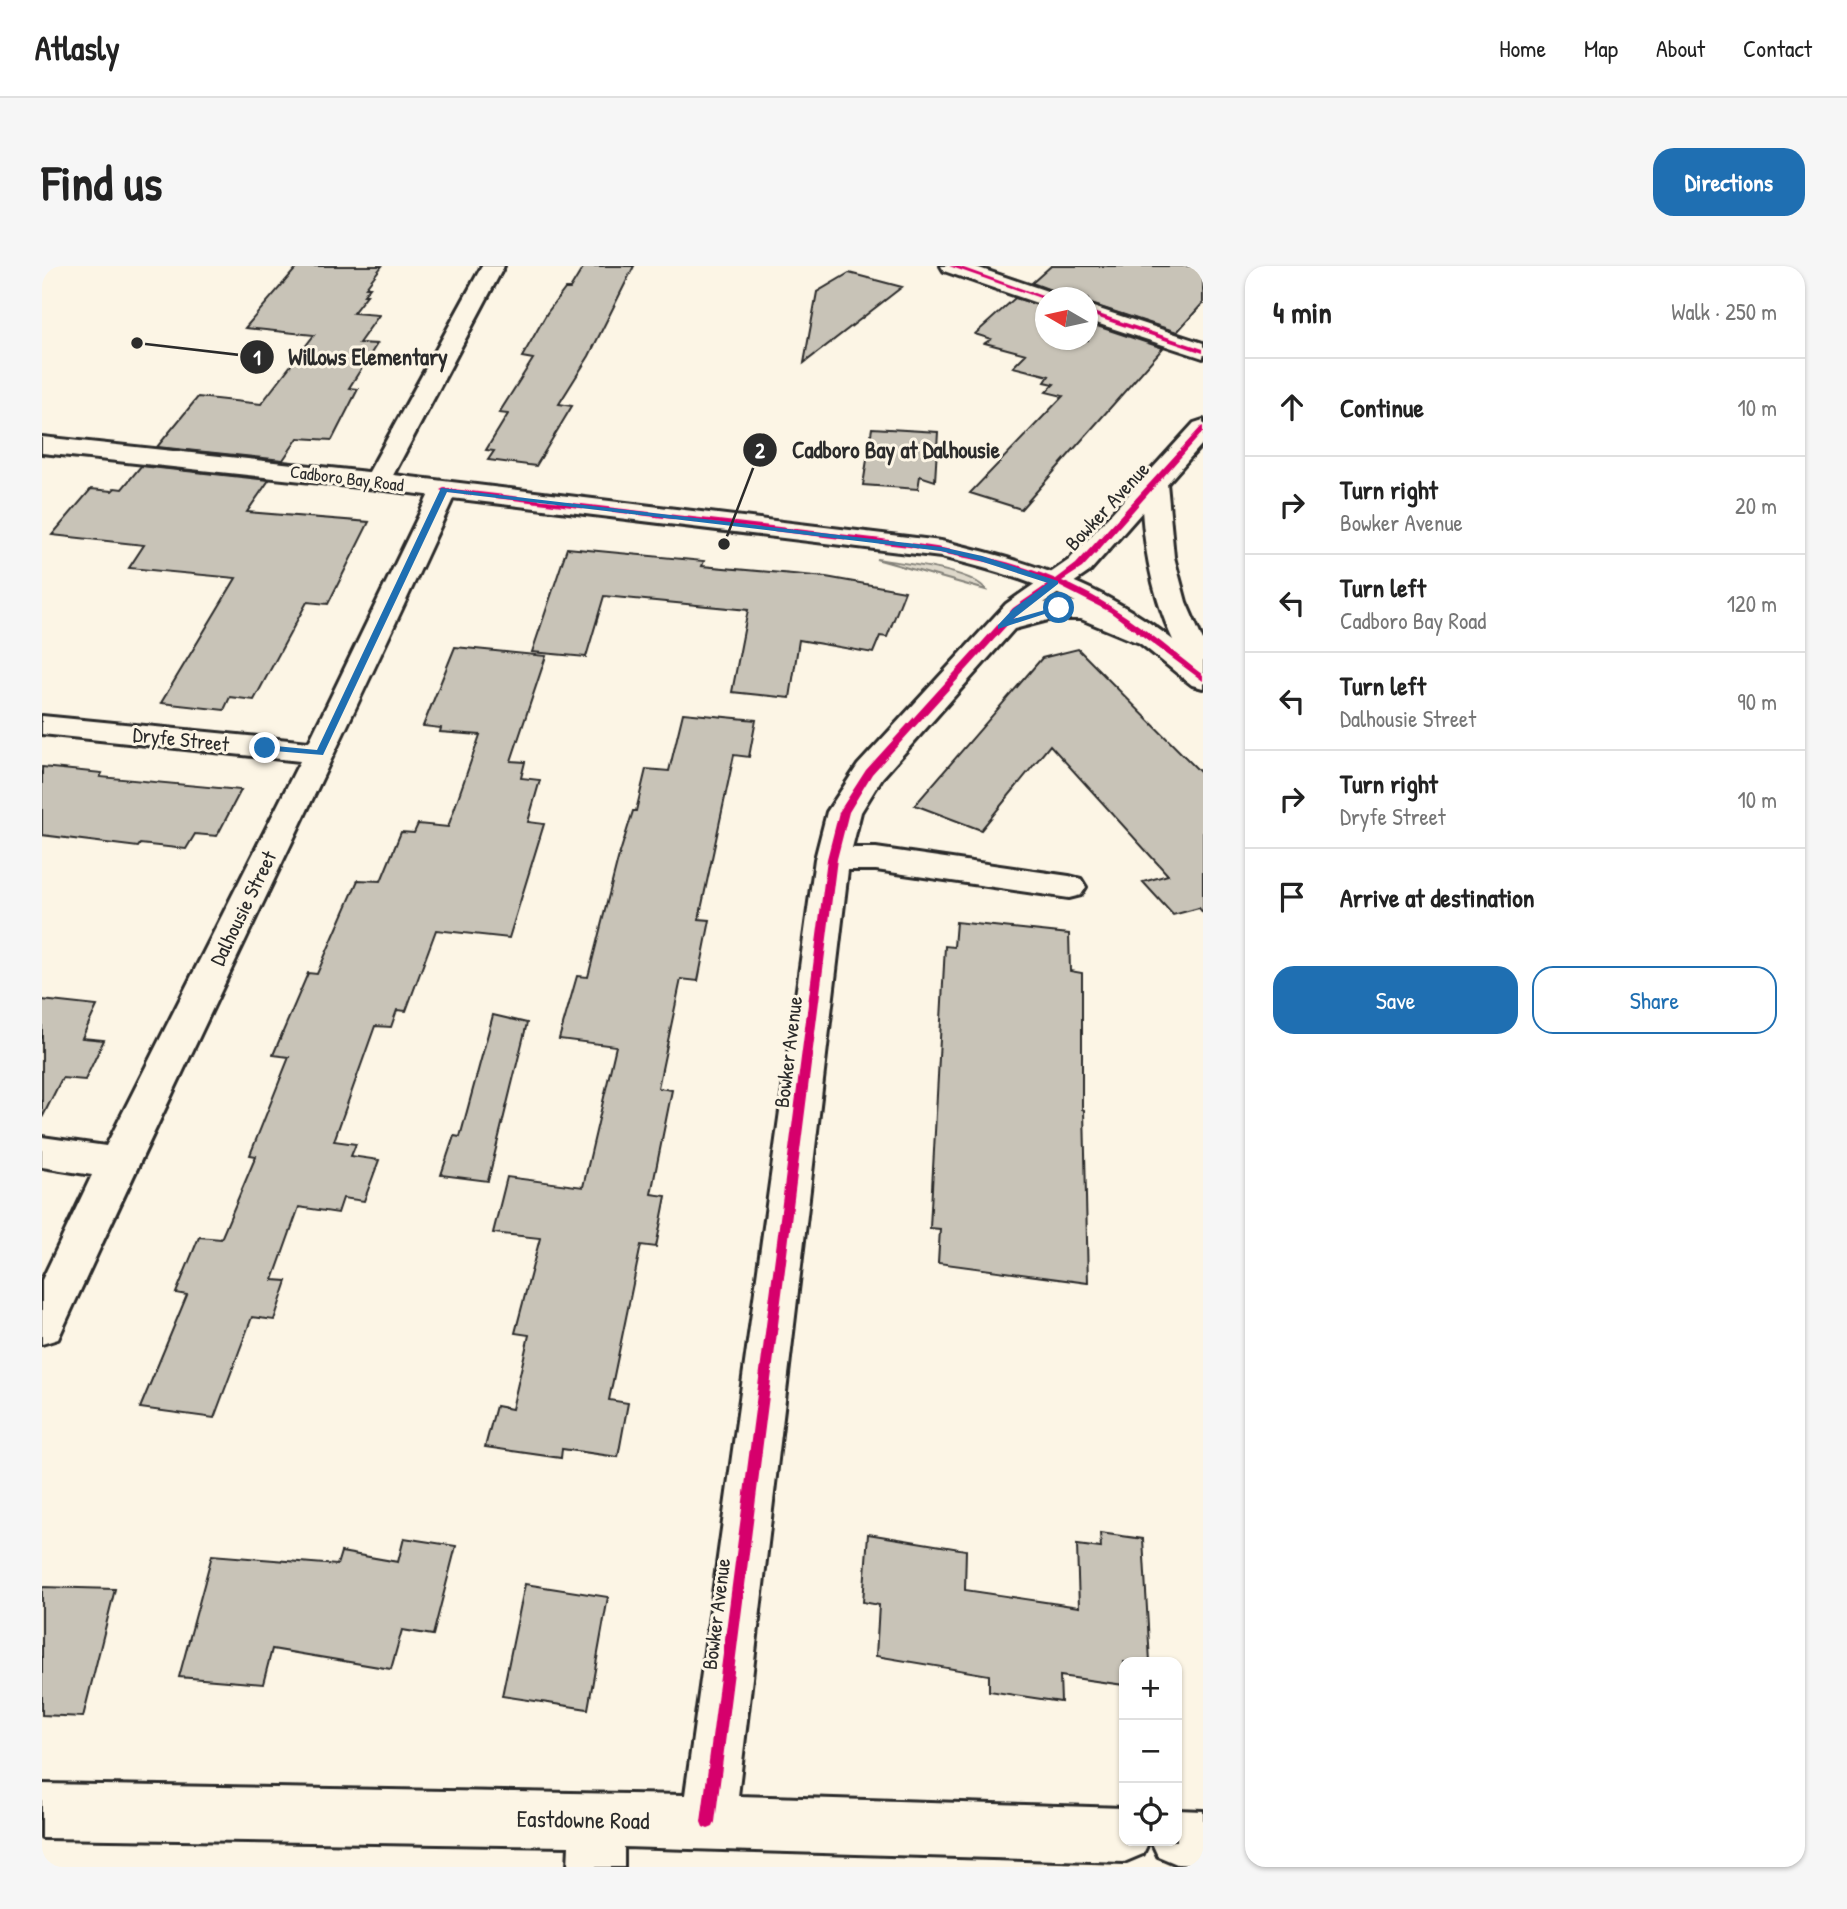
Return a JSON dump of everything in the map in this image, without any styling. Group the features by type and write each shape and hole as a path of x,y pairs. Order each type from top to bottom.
{"street":[{"path":"377,481 493,266"},
{"path":"952,266 1035,295"},
{"path":"1098,316 1203,351"},
{"name":"Bowker Avenue","path":"708,1822 832,859 844,812 869,772 1016,610 1079,566 1203,428"},
{"name":"Cadboro Bay Road","path":"42,445 377,481 941,549 1055,582 1096,601 1203,679"},
{"path":"1154,483 1154,527 1163,581 1184,635 1203,669"},
{"name":"Dalhousie Street","path":"42,1326 118,1163 320,753 444,489"},
{"path":"1001,627 1033,614 1059,608 1086,609 1151,639"},
{"name":"Dryfe Street","path":"42,725 320,753"},
{"path":"832,859 876,859 1069,887"},
{"path":"42,1152 118,1163"},
{"name":"Eastdowne Road","path":"42,1811 596,1843 708,1822 1119,1835"},
{"path":"1182,1837 1203,1838"}],"shaded area":[{"path":"876,559 952,572 979,583 986,590"}],"building":[{"path":"298,266 382,266 366,287 370,287 364,295 367,295 353,313 379,315 359,343 377,344 349,388 358,389 332,440 298,438 283,460 157,447 198,397 261,404 314,335 245,328"},
{"path":"584,266 634,266 589,356 559,404 572,406 536,466 488,460 494,451 486,450 508,414 499,413 533,359 522,357 547,313 565,289 570,289"},
{"path":"1051,266 1203,266 1203,303 1177,332 1098,306 1098,287 1043,287 1032,283"},
{"path":"849,273 902,287 804,363 817,292"},
{"path":"1015,298 1035,304 1035,350 1098,350 1098,326 1163,348 1021,509 970,493 1063,396 1046,392 1054,384 1045,382 1049,376 1013,367 1026,354 985,343 991,339 975,334"},
{"path":"872,428 938,432 935,481 920,476 918,489 863,485"},
{"path":"141,466 269,480 247,512 369,522 328,604 307,602 254,700 230,697 224,710 161,703 236,578 129,568 144,545 52,535 91,489 122,489"},
{"path":"567,548 704,561 702,566 826,577 905,591 887,637 880,636 873,653 799,640 790,698 732,692 748,610 604,596 586,657 532,652"},
{"path":"455,647 546,656 511,761 525,762 521,778 540,780 528,822 544,824 509,938 436,930 406,1011 397,1010 391,1027 375,1026 334,1141 356,1144 351,1156 379,1160 364,1201 343,1198 338,1213 299,1207 273,1280 287,1281 274,1320 252,1317 214,1418 140,1408 187,1295 176,1293 199,1237 221,1239 256,1156 250,1155 289,1057 273,1055 308,973 317,974 358,880 381,881 401,832 414,833 418,824 448,827 480,735 440,732 441,728 423,726"},
{"path":"1078,649 1203,775 1203,913 1199,908 1173,915 1143,882 1168,875 1050,745 981,830 915,805 1042,658"},
{"path":"683,713 756,720 749,757 734,755 699,919 710,920 698,981 681,979 658,1088 672,1090 651,1194 666,1196 656,1247 641,1245 609,1400 628,1403 618,1457 562,1449 561,1458 485,1447 496,1406 512,1409 529,1335 515,1333 540,1238 493,1233 507,1177 583,1187 616,1046 559,1039 577,976 588,977 618,859 633,811 636,811 646,769 669,771"},
{"path":"42,767 102,773 100,777 241,790 217,836 195,834 186,849 140,844 138,847 42,835"},
{"path":"956,922 1069,934 1070,971 1082,973 1082,1109 1088,1283 938,1263 940,1229 930,1228 933,1169 945,946 954,947"},
{"path":"42,1000 97,1006 82,1038 104,1040 85,1080 62,1078 42,1118"},
{"path":"493,1015 527,1023 488,1181 441,1175 454,1136 460,1137"},
{"path":"1100,1533 1143,1539 1150,1657 1119,1657 1119,1684 1060,1676 1061,1702 989,1691 989,1675 876,1656 879,1605 863,1602 868,1534 966,1550 965,1590 1079,1607 1077,1545 1101,1548"},
{"path":"404,1538 456,1546 433,1635 402,1630 391,1669 272,1649 263,1684 179,1677 212,1555 337,1565 341,1552 398,1562"},
{"path":"525,1584 608,1597 588,1709 502,1696"},
{"path":"42,1587 115,1589 83,1717 42,1715"}],"cycle path":[{"path":"952,266 1035,295"},
{"path":"1098,316 1203,351"},
{"path":"708,1822 832,859 844,812 869,772 1016,610 1079,566 1203,428"},
{"path":"444,490 882,541 993,561 1048,578 1099,602 1139,629 1203,679"}],"place":[{"name":"Willows Elementary","path":"137,343"},
{"name":"Cadboro Bay at Dalhousie","path":"724,544"}],"route":[{"path":"265,748 320,753 444,489 941,549 1055,582 1016,610 1001,627 1033,614 1059,608"}]}
